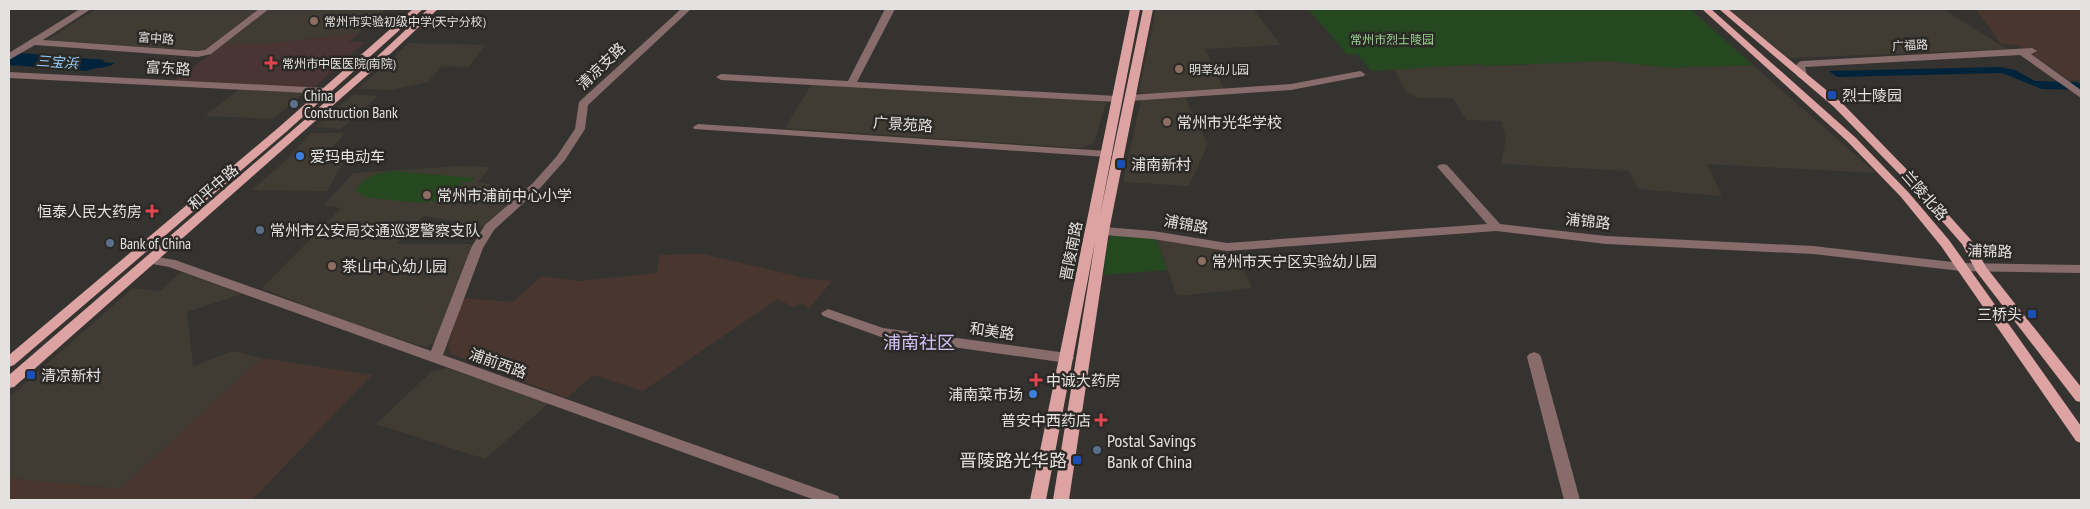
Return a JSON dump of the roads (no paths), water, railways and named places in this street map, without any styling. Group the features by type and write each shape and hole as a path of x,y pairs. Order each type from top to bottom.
{"main road":[{"name":"和平中路","path":"9,362 147,247 418,9"},
{"name":"和平中路","path":"9,383 370,68 433,9"},
{"name":"晋陵南路","path":"1038,500 1124,98 1135,9"},
{"name":"晋陵南路","path":"1061,500 1107,154 1148,9"},
{"name":"兰陵北路","path":"1706,9 1852,140 1906,195 1945,243 2081,437"},
{"name":"兰陵北路","path":"1723,9 1781,57 1802,70 1916,185 1967,243 1980,268 2081,396"}],"street":[{"path":"9,57 86,9"},
{"name":"富中路","path":"32,42 198,54 208,52 264,9"},
{"name":"清凉支路","path":"435,358 477,248 489,228 537,185 561,158 580,129 583,104 686,9"},
{"path":"851,84 890,9"},
{"name":"广福路","path":"1802,70 2026,51 2081,95"},
{"path":"721,77 1124,98 1291,87 1360,74"},
{"name":"富东路","path":"9,75 326,90"},
{"name":"广景苑路","path":"698,127 1107,154"},
{"path":"1443,168 1496,227"},
{"name":"浦锦路","path":"1097,231 1153,235 1227,247 1496,227 1606,240 1813,250 1961,267 2081,269"},
{"name":"浦前西路","path":"151,260 171,263 832,500"},
{"name":"和美路","path":"828,313 881,332 1067,358"},
{"path":"1534,358 1572,500"}],"water":[{"name":"三宝浜","path":"9,52 105,60 102,62 115,63 87,71 9,65"},
{"path":"2000,67 2015,70 2035,81 2077,82 2081,85 2081,90 2042,89 2002,73 1837,77 1829,71"}],"place":[{"name":"常州市实验初级中学(天宁分校)","path":"314,21"},
{"name":"常州市中医医院(南院)","path":"271,63"},
{"name":"明莘幼儿园","path":"1179,69"},
{"name":"烈士陵园","path":"1832,95"},
{"name":"China Construction Bank","path":"294,104"},
{"name":"常州市光华学校","path":"1167,122"},
{"name":"爱玛电动车","path":"300,156"},
{"name":"浦南新村","path":"1121,164"},
{"name":"常州市浦前中心小学","path":"427,195"},
{"name":"恒泰人民大药房","path":"152,211"},
{"name":"常州市公安局交通巡逻警察支队","path":"260,230"},
{"name":"Bank of China","path":"110,243"},
{"name":"常州市天宁区实验幼儿园","path":"1202,261"},
{"name":"茶山中心幼儿园","path":"332,266"},
{"name":"三桥头","path":"2032,314"},
{"name":"清凉新村","path":"31,375"},
{"name":"中诚大药房","path":"1036,380"},
{"name":"浦南菜市场","path":"1033,394"},
{"name":"普安中西药店","path":"1101,420"},
{"name":"Postal Savings Bank of China","path":"1097,450"},
{"name":"晋陵路光华路","path":"1077,460"}],"district":[{"name":"浦南社区","path":"919,342"}],"park label":[{"name":"常州市烈士陵园","path":"1392,39"}]}
